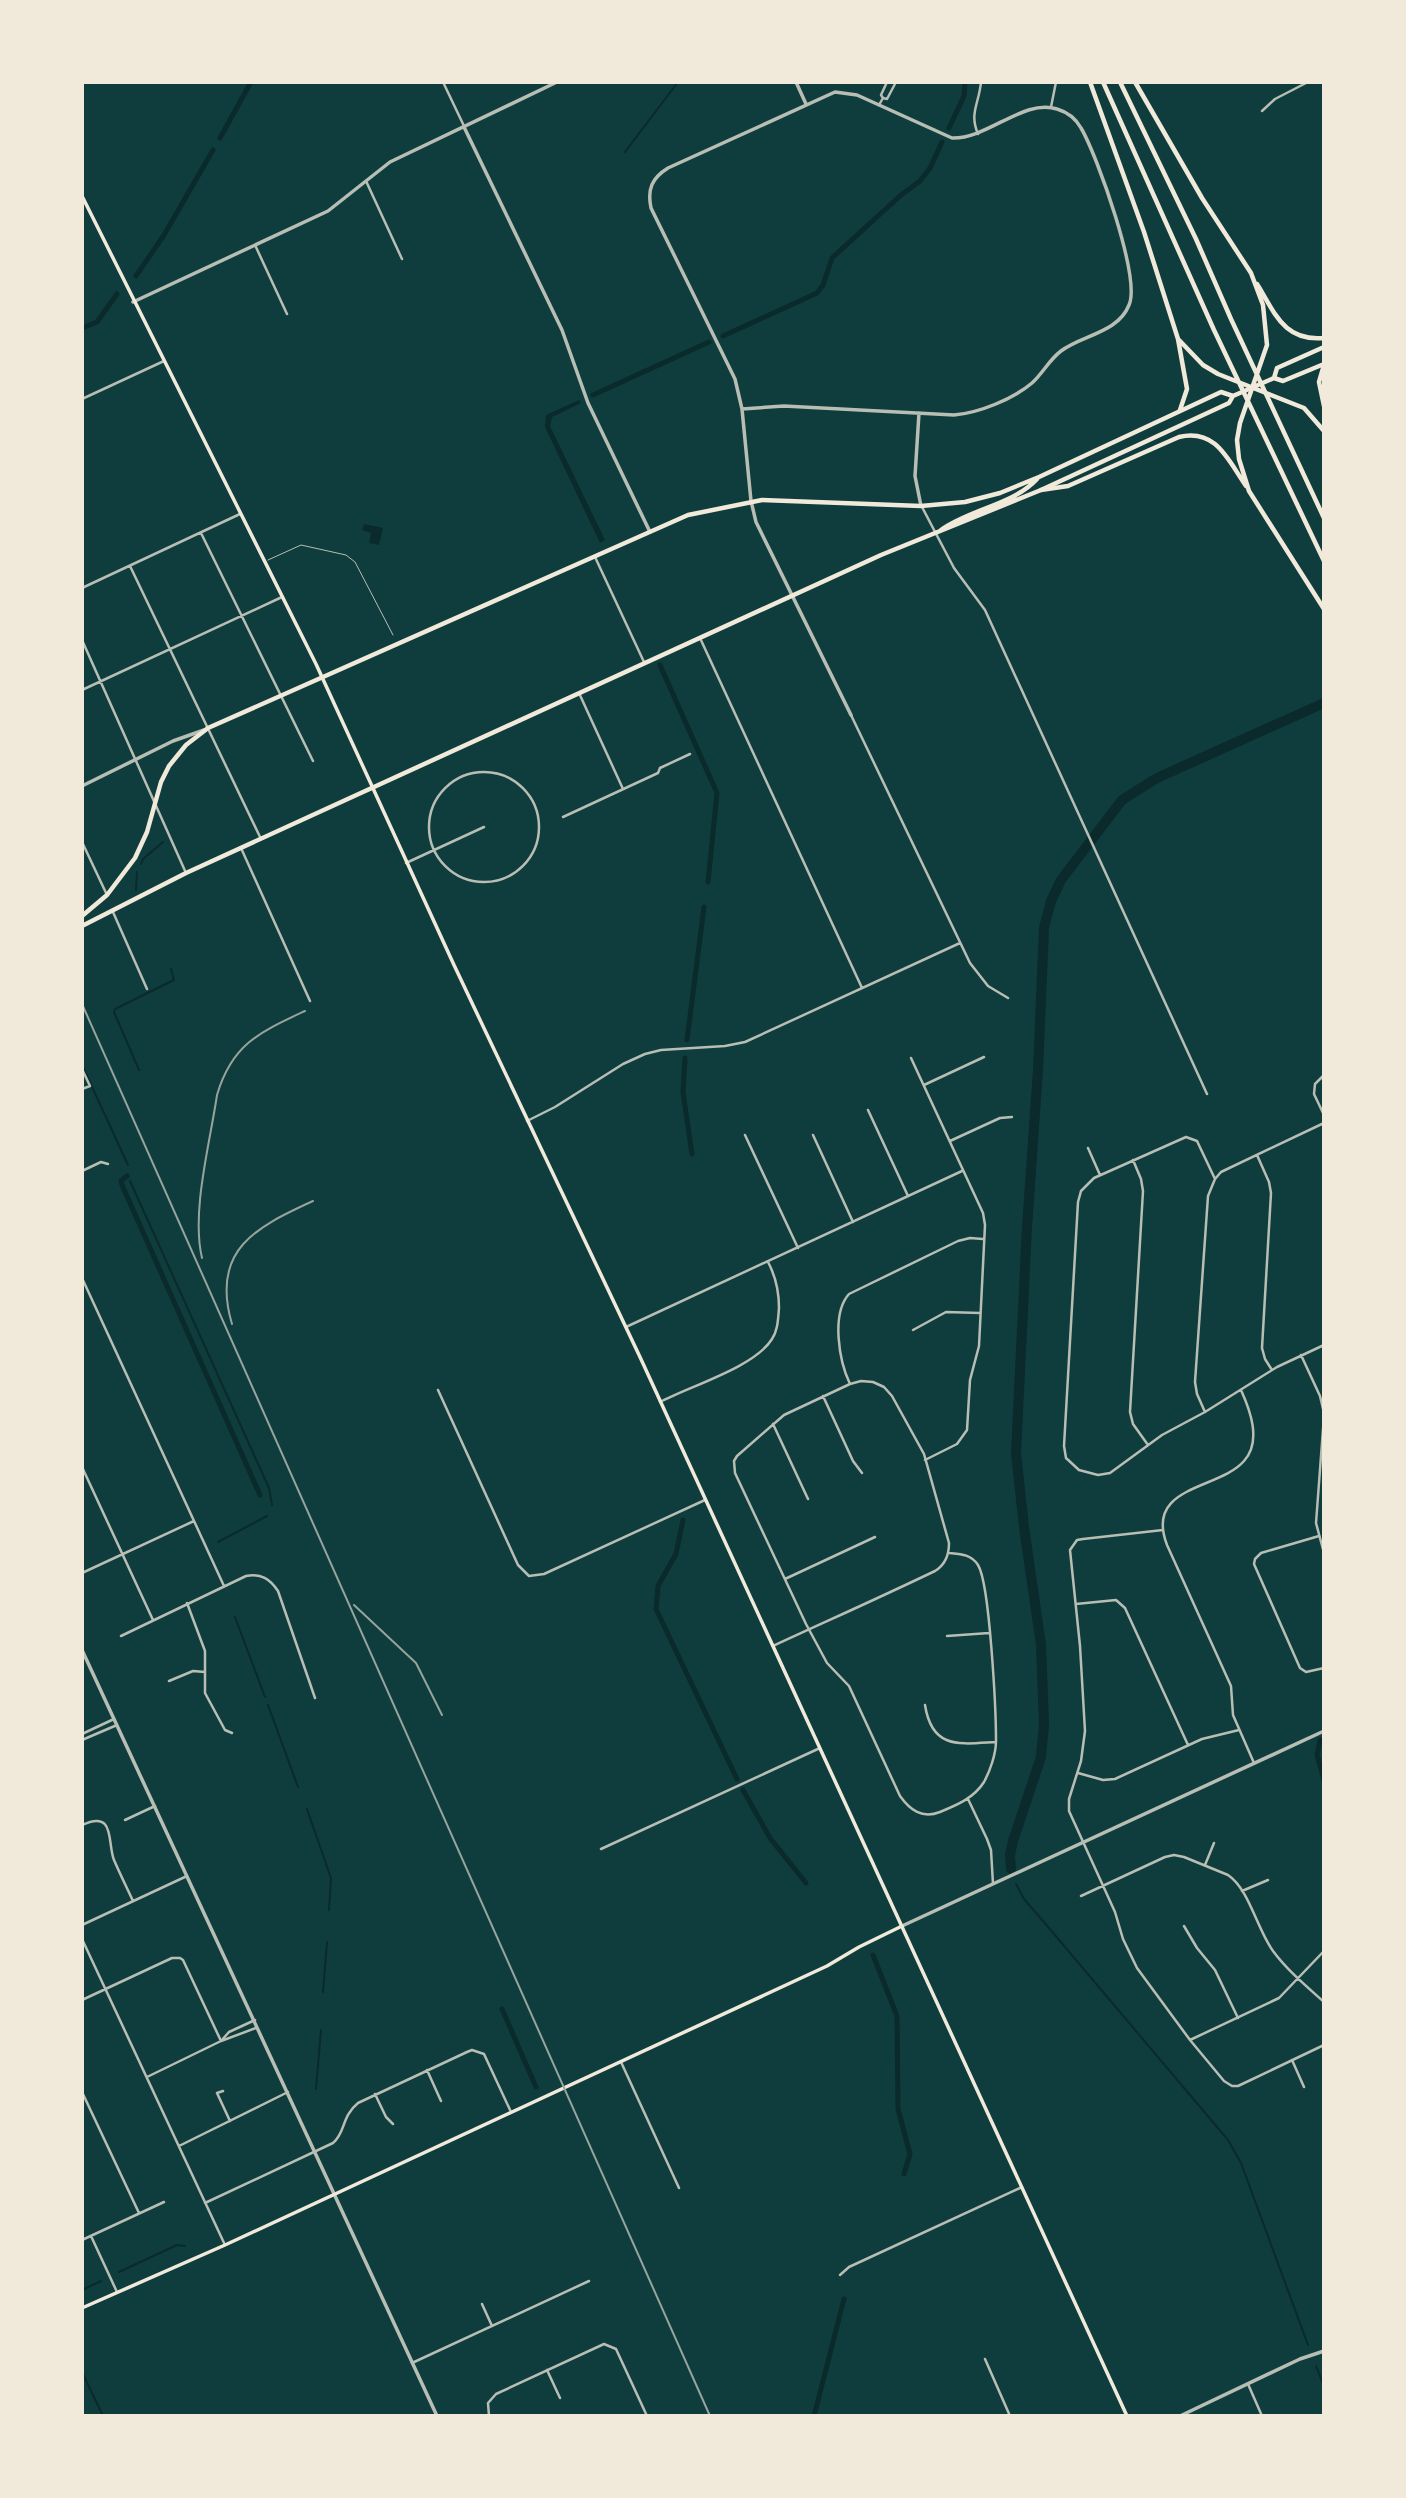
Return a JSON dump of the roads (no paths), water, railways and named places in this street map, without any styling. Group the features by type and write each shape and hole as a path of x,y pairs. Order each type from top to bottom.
{"main road":[{"path":"1090,82 1144,232 1178,339 1187,388 1180,410"},
{"path":"1103,82 1219,342 1324,561"},
{"path":"1120,82 1196,239 1324,518"},
{"path":"1135,82 1202,198 1289,331 1308,339 1324,338"},
{"path":"82,196 321,677 527,1121 626,1327 1127,2416"},
{"path":"1249,491 1239,459 1237,440 1240,423 1267,345 1263,305 1251,273"},
{"path":"1178,339 1203,365 1218,374 1304,408 1324,431"},
{"path":"1274,378 1277,368 1324,347"},
{"path":"82,926 186,873 881,555 1041,490 1229,403 1233,396 1274,378 1283,381 1324,365"},
{"path":"1324,365 1319,382 1324,406"},
{"path":"82,916 107,895 135,858 147,832 161,782 169,766 186,745 208,728 280,695 688,515 751,501 791,499 921,506 965,502 1000,493 1039,477 1221,392 1233,396"},
{"path":"1041,490 1068,486 1179,438 1198,435 1208,439 1220,448 1324,609"},
{"path":"934,534 956,519 1027,490 1039,477"},
{"path":"82,2308 621,2062 827,1966 902,1926"}],"street":[{"path":"443,82 565,336 588,403 650,532"},
{"path":"133,302 328,211 390,162 557,82"},
{"path":"796,82 806,104"},
{"path":"884,98 881,95 887,82"},
{"path":"879,105 884,98 887,99 896,82"},
{"path":"978,134 973,117 980,97 981,82"},
{"path":"1051,107 1056,82"},
{"path":"1262,111 1275,99 1308,82"},
{"path":"742,408 783,406 954,415 969,413 1014,394 1031,383 1060,352 1109,327 1124,315 1132,295 1130,271 1113,211 1084,133 1073,118 1051,107 1029,110 978,134 961,138 947,136 847,92 835,92 668,168 656,177 650,190 651,208 735,379 742,408 751,501 756,522 960,943 981,978 1008,998"},
{"path":"366,181 402,259"},
{"path":"255,245 288,314"},
{"path":"82,399 164,361"},
{"path":"919,412 915,476 921,506 954,568 985,610 1207,1094"},
{"path":"82,588 240,514"},
{"path":"201,533 313,761"},
{"path":"595,557 645,664"},
{"path":"130,566 261,839"},
{"path":"82,690 282,597"},
{"path":"701,638 862,988"},
{"path":"82,640 186,873"},
{"path":"579,693 623,790"},
{"path":"82,786 189,734 208,728"},
{"path":"563,817 658,773 660,768 690,754"},
{"path":"490,772 513,780 523,788 536,809 539,834 531,857 523,867 502,880 489,883 465,879 444,866 433,850 429,832 432,808 445,788 466,775 490,772"},
{"path":"406,863 484,827"},
{"path":"82,842 107,895"},
{"path":"241,848 310,1001"},
{"path":"112,909 147,989"},
{"path":"527,1121 638,1056 661,1050 745,1042 960,943"},
{"path":"924,1085 984,1057"},
{"path":"911,1058 983,1213 984,1239 978,1346 970,1385 967,1430 957,1444 925,1460"},
{"path":"82,1069 90,1086 82,1089"},
{"path":"1324,1075 1315,1084 1314,1094 1324,1115"},
{"path":"868,1110 908,1196"},
{"path":"950,1141 1000,1118 1012,1117"},
{"path":"1205,1412 1195,1382 1206,1208 1215,1179 1221,1172 1324,1124"},
{"path":"745,1135 798,1248"},
{"path":"813,1135 853,1222"},
{"path":"1215,1179 1197,1141 1192,1137 1180,1138 1100,1175 1085,1185 1078,1202 1064,1446 1066,1458 1079,1470 1104,1475 1115,1470 1162,1435 1272,1370 1324,1345"},
{"path":"1088,1148 1100,1175"},
{"path":"1257,1155 1271,1187 1262,1338 1263,1354 1272,1370"},
{"path":"1133,1160 1143,1191 1130,1412 1133,1424 1148,1445"},
{"path":"82,1171 101,1162 108,1164"},
{"path":"626,1327 963,1171"},
{"path":"850,1384 841,1360 839,1316 842,1304 849,1294 958,1241 984,1239"},
{"path":"660,1402 731,1370 763,1351 770,1343 778,1324 779,1299 776,1278 768,1261"},
{"path":"82,1278 224,1586"},
{"path":"913,1330 946,1312 980,1313"},
{"path":"1301,1355 1320,1396 1324,1415 1316,1522 1324,1553"},
{"path":"773,1646 809,1629 934,1571 940,1568 949,1553 949,1543 918,1443 888,1391 879,1384 867,1381 850,1384 791,1411 737,1456 734,1461 735,1473 809,1629 827,1663 849,1686 907,1806 919,1814 933,1814 968,1799 984,1782 995,1752 989,1633 983,1577 979,1566 970,1557 949,1553"},
{"path":"438,1390 518,1565 529,1576 544,1574 705,1500"},
{"path":"1241,1390 1252,1418 1251,1445 1247,1457 1234,1469 1178,1496 1167,1510 1163,1530 1167,1545 1231,1686 1233,1716 1254,1763"},
{"path":"823,1396 853,1461 862,1473"},
{"path":"773,1424 808,1499"},
{"path":"82,1467 153,1620"},
{"path":"82,1573 194,1521"},
{"path":"1163,1530 1083,1539 1072,1544 1069,1556 1085,1731 1084,1749 1068,1805 1132,1960 1190,2040 1224,2081 1238,2086 1324,2045"},
{"path":"1319,1536 1261,1553 1255,1559 1255,1569 1296,1662 1306,1672 1324,1668"},
{"path":"785,1579 875,1537"},
{"path":"121,1636 224,1586 246,1577 262,1576 274,1584 278,1591 315,1698"},
{"path":"1075,1604 1110,1600 1121,1603 1188,1745"},
{"path":"187,1603 205,1651 205,1693 225,1730 232,1733"},
{"path":"947,1636 989,1633"},
{"path":"83,1652 437,2416"},
{"path":"169,1681 193,1671 205,1672"},
{"path":"925,1705 927,1717 936,1733 944,1740 956,1744 996,1742"},
{"path":"82,1734 114,1719"},
{"path":"82,1740 117,1725"},
{"path":"1078,1772 1103,1780 1115,1779 1208,1737 1239,1730"},
{"path":"902,1926 1324,1731"},
{"path":"601,1849 820,1748"},
{"path":"968,1799 991,1850 993,1884"},
{"path":"125,1819 155,1806"},
{"path":"82,1825 100,1822 109,1830 111,1853 133,1901"},
{"path":"1205,1866 1214,1843"},
{"path":"1082,1896 1165,1857 1174,1855 1205,1866 1235,1880 1267,1943 1298,1979 1324,2002"},
{"path":"82,1925 188,1876"},
{"path":"1242,1891 1268,1880"},
{"path":"1184,1926 1214,1970 1238,2018"},
{"path":"82,1940 225,2245"},
{"path":"1190,2040 1279,1998 1324,1951"},
{"path":"82,2000 172,1958 180,1958 185,1963 221,2041"},
{"path":"221,2041 229,2032 255,2020"},
{"path":"147,2077 221,2041 258,2027"},
{"path":"205,2203 316,2151 338,2138 349,2110 375,2094 467,2052 478,2051 487,2059 511,2113"},
{"path":"1292,2060 1304,2087"},
{"path":"621,2062 679,2188"},
{"path":"427,2070 441,2101"},
{"path":"223,2091 217,2093 230,2121"},
{"path":"179,2146 288,2091"},
{"path":"82,2092 139,2213"},
{"path":"375,2094 386,2117 394,2124"},
{"path":"338,2138 343,2142"},
{"path":"840,2274 849,2267 1022,2187"},
{"path":"82,2240 163,2202"},
{"path":"91,2236 117,2292"},
{"path":"412,2363 589,2281"},
{"path":"482,2304 492,2326"},
{"path":"489,2416 488,2403 496,2394 598,2346 611,2345 616,2349 645,2415"},
{"path":"1180,2416 1324,2351"},
{"path":"985,2359 1010,2416"},
{"path":"547,2370 560,2398"},
{"path":"1248,2384 1262,2416"}],"lane":[{"path":"264,561 301,545 346,555 355,562 393,635"}],"water":[{"path":"579,400 581,403 552,417 550,426 605,540 600,543 545,427 546,415"},
{"path":"364,524 383,528 379,545 369,543 371,533 362,530"}],"waterway":[{"path":"220,138 251,82"},
{"path":"625,152 678,82"},
{"path":"949,128 964,96 965,82"},
{"path":"723,336 817,293 823,285 832,258 920,181 930,168 942,142"},
{"path":"136,276 164,235 213,150"},
{"path":"82,328 97,322 117,294"},
{"path":"593,395 709,342"},
{"path":"660,665 717,793 708,882"},
{"path":"1011,1869 1013,1841 1041,1757 1044,1724 1041,1645 1016,1453 1044,928 1051,901 1061,880 1122,800 1157,778 1324,703"},
{"path":"141,864 143,859 163,842"},
{"path":"136,890 137,872"},
{"path":"687,1040 704,907"},
{"path":"139,1070 114,1012 115,1009 174,980 171,969"},
{"path":"685,1058 683,1092 692,1154"},
{"path":"82,1065 128,1165"},
{"path":"127,1176 121,1181 122,1185 260,1495"},
{"path":"130,1181 269,1488 272,1505"},
{"path":"218,1542 267,1516"},
{"path":"683,1520 676,1554 658,1586 656,1609 737,1779"},
{"path":"235,1617 265,1697"},
{"path":"268,1705 298,1787"},
{"path":"1320,1740 1317,1755 1324,1780"},
{"path":"743,1790 770,1838 806,1883"},
{"path":"307,1809 331,1878 329,1910"},
{"path":"1016,1884 1024,1899 1228,2140 1241,2163 1308,2345"},
{"path":"323,1992 327,1942"},
{"path":"873,1955 897,2016 898,2109 910,2154 904,2174"},
{"path":"502,2009 536,2087"},
{"path":"316,2089 321,2030"},
{"path":"119,2272 177,2245 185,2246"},
{"path":"82,2290 101,2281"},
{"path":"814,2416 844,2299"},
{"path":"1316,2366 1324,2386"},
{"path":"82,2372 103,2416"}],"railway":[{"path":"82,1004 710,2416"},
{"path":"202,1258 199,1240 200,1199 217,1095 223,1078 240,1052 261,1033 305,1011"},
{"path":"232,1324 227,1299 227,1277 233,1259 257,1232 313,1201"},
{"path":"354,1605 416,1663 442,1715"}]}
